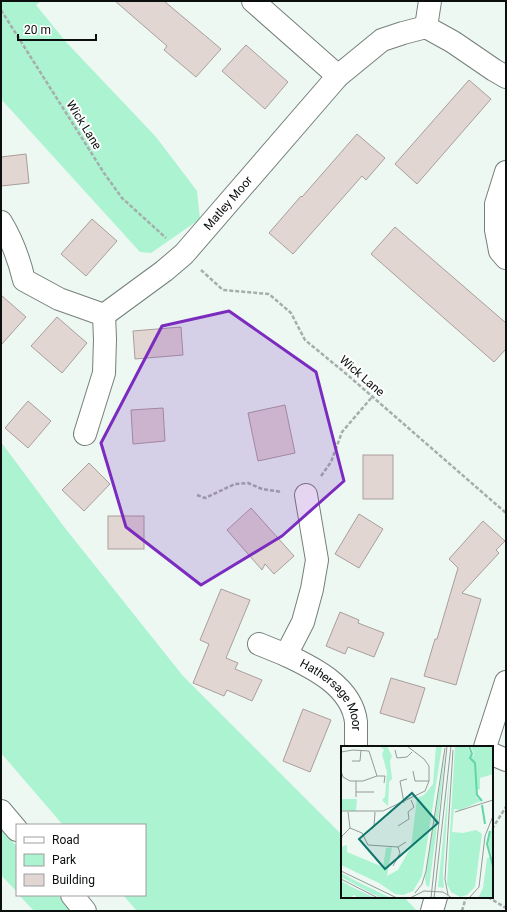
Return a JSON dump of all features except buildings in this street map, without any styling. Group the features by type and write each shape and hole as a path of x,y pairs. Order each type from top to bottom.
{"main road":[{"path":"253,1 338,76"},
{"path":"430,1 426,27 453,42 506,77"},
{"name":"Matley Moor","path":"104,315 164,271 184,254 338,76 382,40 426,27"},
{"path":"506,172 496,204 497,237 500,251 506,258"},
{"path":"1,222 11,238 24,280 59,299 104,315 104,373 85,434"},
{"name":"Hathersage Moor","path":"286,655 303,622 312,589 317,560 306,496"},
{"name":"Hathersage Moor","path":"259,644 307,665 332,682 346,698 352,709 356,721 356,746"},
{"path":"485,746 506,682"},
{"path":"493,754 506,760"},
{"path":"1,811 16,829"},
{"path":"73,896 85,911"},
{"path":"432,911 436,898"}],"path":[{"name":"Wick Lane","path":"1,10 104,173 122,198 166,238"},
{"name":"Wick Lane","path":"203,271 223,290 269,294 291,313 305,340 506,513"},
{"path":"197,495 205,498 235,484 248,483 262,489 306,496 331,462 342,432 372,397"},
{"path":"493,827 506,807"},
{"path":"462,911 466,898"},
{"path":"490,898 506,908"}],"highlighted area":[{"path":"229,311 316,372 344,481 282,536 201,585 126,527 101,443 162,326"}],"green space":[{"path":"1,1 41,1 36,5 66,42 156,137 197,191 200,219 151,253 140,252 1,99"},
{"path":"1,442 65,528 183,676 341,834 341,898 405,898 417,911 137,911 124,896 146,896 146,824 62,824 1,753"},
{"path":"1,828 16,846 16,891 1,875"},
{"path":"20,896 59,896 71,911 34,911"}]}
